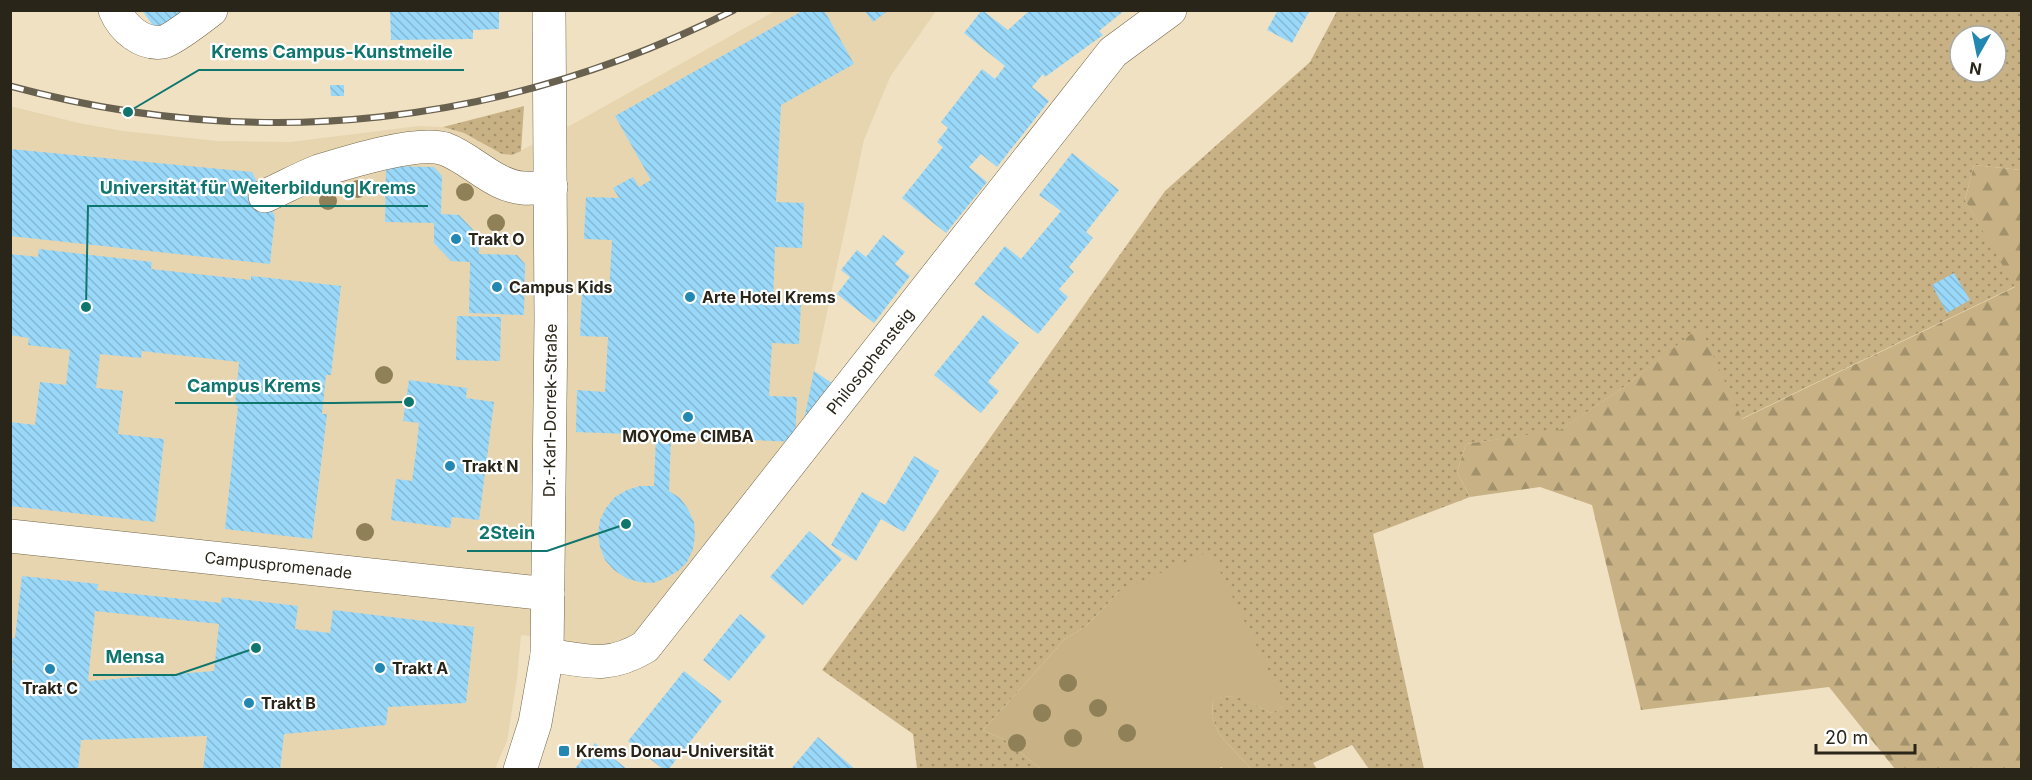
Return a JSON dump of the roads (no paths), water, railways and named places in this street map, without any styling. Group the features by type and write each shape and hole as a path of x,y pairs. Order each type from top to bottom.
{"street":[{"path":"115,10 119,20 132,33 146,41 165,42 211,10"},
{"name":"Dr.-Karl-Dorrek-Straße","path":"520,770 535,723 547,654 551,187 549,10"},
{"name":"Philosophensteig","path":"547,654 589,661 612,662 628,657 645,647 1113,52 1170,10"},
{"path":"265,196 318,172 422,146 442,148 457,154 494,178 522,188 551,187"},
{"name":"Campuspromenade","path":"10,537 548,594"}],"railway":[{"path":"10,86 103,107 196,119 288,122 379,117 470,103 559,80 647,49 734,10"}],"place":[{"name":"Krems Campus-Kunstmeile","path":"128,112"},
{"name":"Trakt O","path":"456,239"},
{"name":"Campus Kids","path":"497,287"},
{"name":"Arte Hotel Krems","path":"690,297"},
{"name":"Universität für Weiterbildung Krems","path":"86,307"},
{"name":"Campus Krems","path":"409,402"},
{"name":"MOYOme CIMBA","path":"688,417"},
{"name":"Trakt N","path":"450,466"},
{"name":"2Stein","path":"626,524"},
{"name":"Mensa","path":"256,648"},
{"name":"Trakt A","path":"380,668"},
{"name":"Trakt C","path":"50,669"},
{"name":"Trakt B","path":"249,703"},
{"name":"Krems Donau-Universität","path":"564,751"}]}
